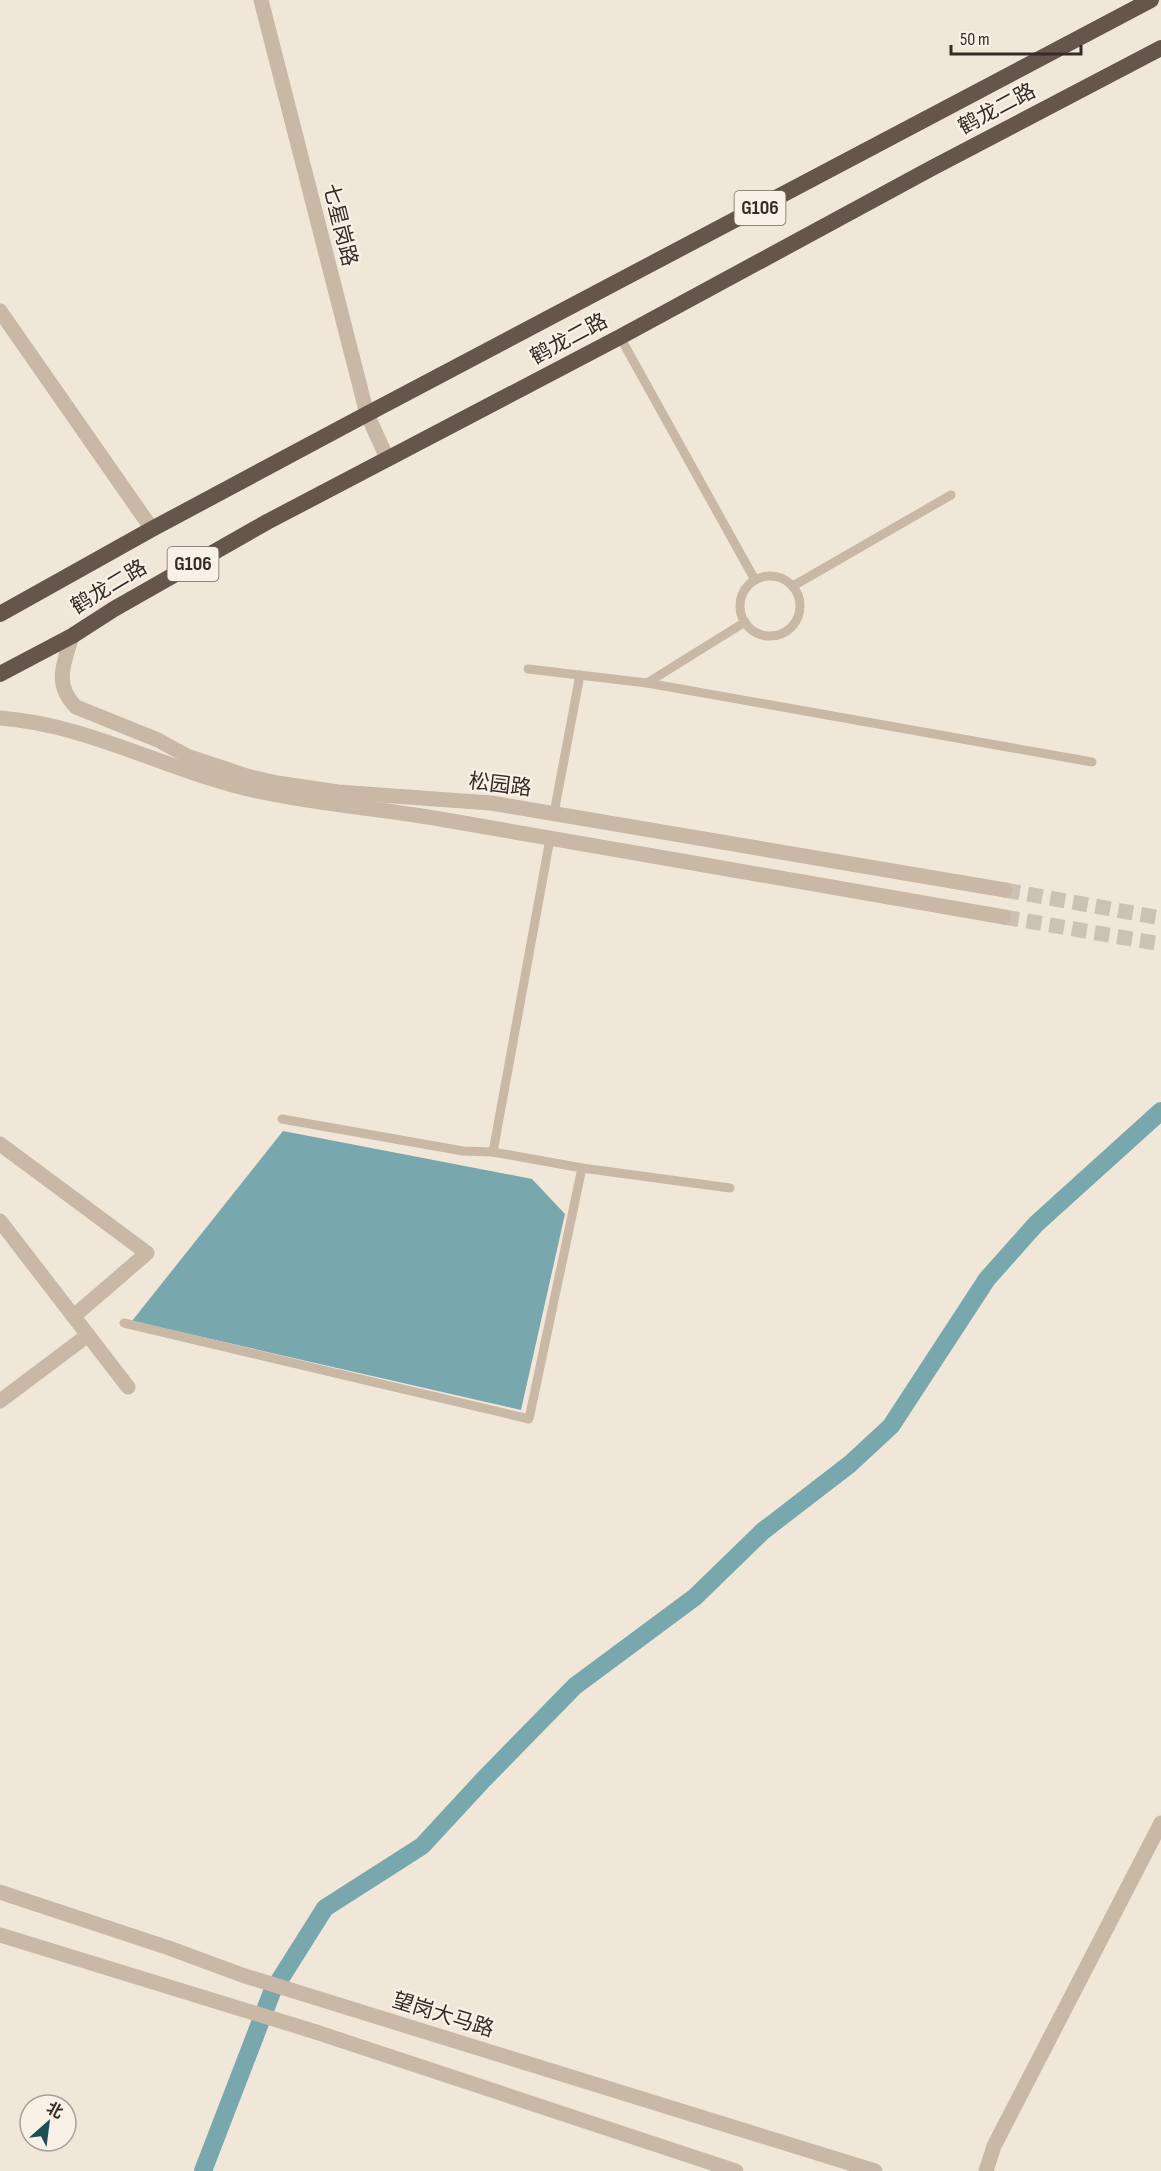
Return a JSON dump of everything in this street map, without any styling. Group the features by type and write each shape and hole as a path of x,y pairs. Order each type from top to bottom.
{"highway":[{"name":"鹤龙二路","path":"0,614 152,529 367,414 1151,0"},
{"name":"鹤龙二路","path":"0,674 72,636 114,609 256,528 620,337 932,168 1161,48"}],"street":[{"name":"七星岗路","path":"261,0 367,414 387,458"},
{"path":"0,311 152,529"},
{"name":"松园路","path":"72,636 62,670 61,684 76,707 158,740 203,762 247,776 308,788 491,803 1005,890"},
{"name":"松园路","path":"0,718 67,729 201,776 264,793 436,819 1004,917"},
{"path":"0,1144 147,1253 74,1316"},
{"path":"0,1221 128,1387"},
{"path":"0,1401 88,1335"},
{"path":"986,2171 994,2146 1161,1823"},
{"name":"望岗大马路","path":"0,1892 169,1948 242,1975 875,2171"},
{"path":"0,1935 316,2032 736,2171"}],"lane":[{"path":"620,337 755,580"},
{"path":"793,586 951,495"},
{"path":"765,576 775,577 793,586 798,595 799,615 787,631 768,636 759,634 745,622 740,603 743,594 755,580 765,576"},
{"path":"647,683 745,622"},
{"path":"528,669 647,683 1092,762"},
{"path":"554,813 580,675"},
{"path":"493,1152 550,839"},
{"path":"282,1119 463,1151 493,1152 582,1168 730,1188"},
{"path":"124,1323 529,1419 582,1168"}],"water":[{"path":"283,1131 532,1179 565,1214 521,1410 132,1321"}],"waterway":[{"path":"203,2171 272,1992 325,1908 422,1846 575,1686 695,1597 763,1531 850,1464 891,1426 987,1279 1036,1224 1161,1111"}],"tunnel":[{"path":"1005,890 1161,918"},
{"path":"1004,917 1161,944"}]}
